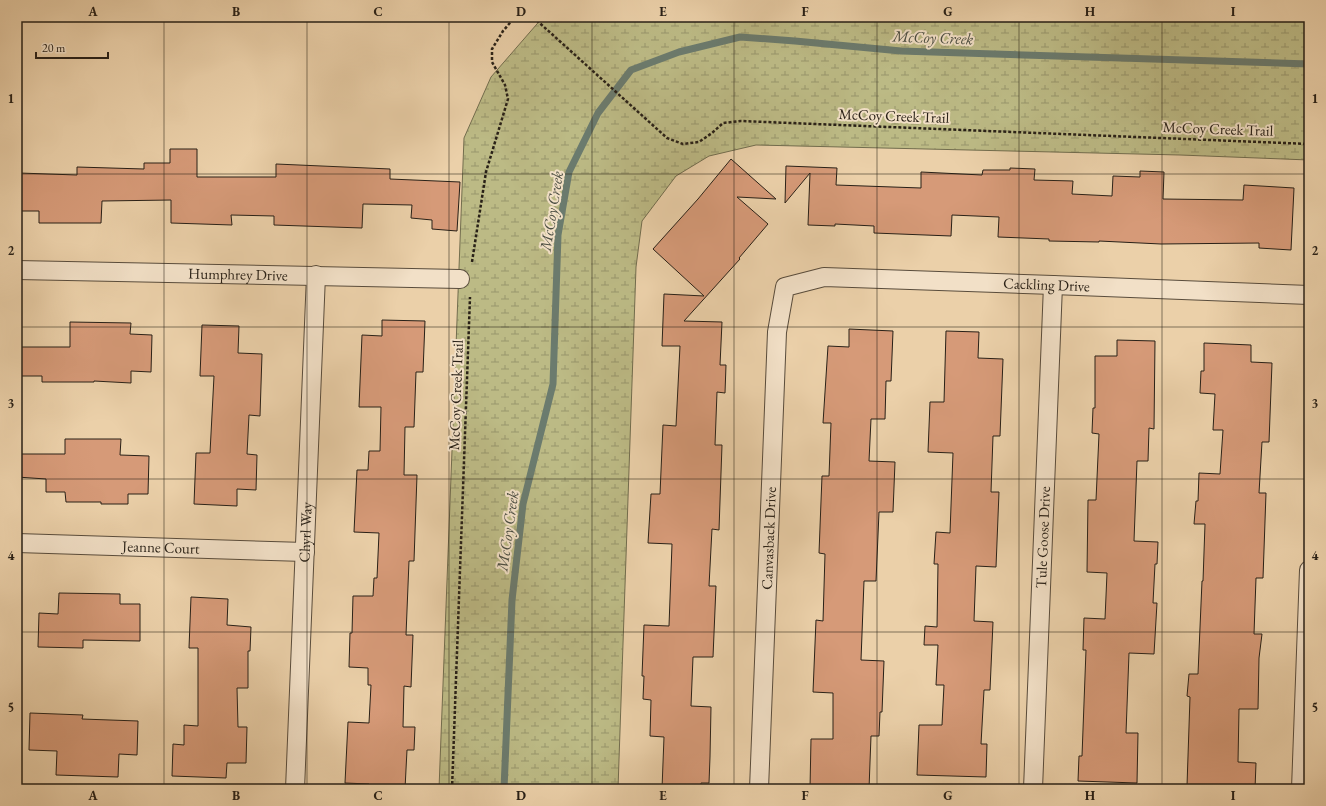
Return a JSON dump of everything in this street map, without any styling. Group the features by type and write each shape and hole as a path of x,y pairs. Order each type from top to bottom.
{"street":[{"name":"Humphrey Drive","path":"17,270 467,279"},
{"name":"Chyrl Way","path":"295,789 316,275"},
{"name":"Cackling Drive","path":"785,287 824,277 1309,295"},
{"name":"Tule Goose Drive","path":"1033,789 1053,285"},
{"name":"Canvasback Drive","path":"759,789 776,332 785,287"},
{"name":"Jeanne Court","path":"17,543 305,552"},
{"path":"1301,789 1309,570"}],"path":[{"name":"McCoy Creek Trail","path":"452,789 467,279 486,172 508,99 505,85 492,62 492,49 503,31 515,17"},
{"name":"McCoy Creek Trail","path":"533,17 667,138 682,144 699,142 723,123 741,121 1309,144"}],"green space":[{"path":"543,17 1309,17 1309,160 1180,155 756,145 709,156 676,176 642,221 636,267 618,789 439,789 464,138 491,77"}],"building":[{"path":"170,149 197,149 197,177 276,177 276,164 390,169 390,179 460,182 457,231 432,229 432,220 411,218 412,205 363,204 362,228 274,225 274,216 231,215 232,225 171,223 171,200 102,201 101,223 39,223 39,211 18,211 19,173 77,175 77,167 144,169 144,163 170,163"},
{"path":"731,159 776,199 737,197 768,224 739,258 740,259 684,321 722,322 720,365 726,365 725,393 717,392 715,445 722,445 719,530 712,529 709,586 716,586 713,657 693,657 691,706 711,707 709,783 701,783 701,789 662,789 664,737 650,736 651,700 643,699 644,676 642,676 644,625 669,626 672,544 648,543 651,494 660,494 663,425 676,426 680,346 662,346 664,294 704,296 653,249 698,199"},
{"path":"786,166 837,168 836,185 921,188 921,172 982,175 983,170 1010,170 1010,168 1035,169 1034,180 1073,181 1072,194 1112,196 1113,176 1140,177 1140,171 1164,172 1163,199 1243,200 1244,185 1294,188 1291,250 1259,248 1259,243 1161,244 1099,241 1049,241 1049,239 998,237 999,217 952,215 951,236 874,233 874,226 835,224 835,226 808,225 810,173 785,203"},
{"path":"382,320 425,321 423,372 416,372 414,427 405,427 404,475 417,475 414,561 409,561 406,635 413,635 411,687 404,686 403,727 415,727 414,750 407,750 405,789 369,789 369,784 345,783 348,722 369,723 371,685 368,685 368,668 349,667 350,633 352,633 353,596 373,596 374,578 377,578 379,533 354,532 357,470 368,470 369,451 380,451 381,407 359,407 362,335 382,336"},
{"path":"70,322 131,323 130,334 152,335 151,372 131,371 131,383 94,381 42,382 42,376 17,376 17,347 70,347"},
{"path":"202,325 239,326 238,353 262,354 260,416 249,415 247,454 257,455 256,490 237,489 237,506 194,504 196,453 210,453 214,376 200,376"},
{"path":"849,329 893,331 891,381 886,381 885,419 871,419 869,461 895,462 893,512 879,512 876,581 864,581 861,660 884,661 882,712 880,712 879,736 871,736 869,789 810,789 811,739 833,739 833,693 813,692 816,620 823,621 825,554 819,553 822,476 829,476 831,423 823,423 828,346 849,347"},
{"path":"946,331 979,332 978,358 1003,359 1000,436 993,436 991,492 999,492 996,567 976,566 974,621 993,622 990,690 984,690 981,744 987,744 986,777 917,775 919,725 942,725 944,685 936,685 938,645 924,645 925,626 937,627 938,564 934,564 936,532 950,533 953,453 928,452 930,402 944,402"},
{"path":"1117,340 1155,341 1154,429 1149,428 1148,461 1137,461 1134,541 1158,542 1153,603 1157,603 1154,654 1129,653 1126,733 1138,733 1137,783 1078,781 1079,756 1082,756 1086,650 1083,650 1084,618 1105,619 1107,573 1087,572 1088,500 1096,500 1099,434 1092,433 1093,408 1095,408 1095,356 1117,356"},
{"path":"1204,343 1251,345 1251,362 1272,363 1269,442 1262,442 1259,493 1266,493 1263,578 1256,578 1254,634 1262,634 1259,658 1258,709 1239,709 1238,762 1256,763 1255,789 1187,786 1190,697 1187,696 1189,674 1198,674 1205,524 1194,524 1196,501 1198,501 1199,473 1220,474 1223,430 1213,430 1215,394 1200,393 1201,371 1204,371"},
{"path":"65,439 121,439 120,455 149,456 148,494 128,494 128,504 66,502 65,492 46,492 46,479 17,477 17,454 65,454"},
{"path":"59,593 120,594 120,604 140,604 140,641 83,640 83,648 38,647 39,613 58,614"},
{"path":"191,597 228,599 227,625 251,627 250,651 248,651 248,688 237,688 238,727 247,727 246,763 227,763 226,778 172,776 173,744 184,745 184,725 198,726 198,648 189,648"},
{"path":"30,713 83,715 82,719 138,721 137,755 119,754 118,777 56,775 57,751 29,750"}],"waterway":[{"name":"McCoy Creek","path":"504,789 512,600 523,504 553,384 558,235 569,172 598,113 631,70 679,52 740,37 901,51 1309,64"}]}
